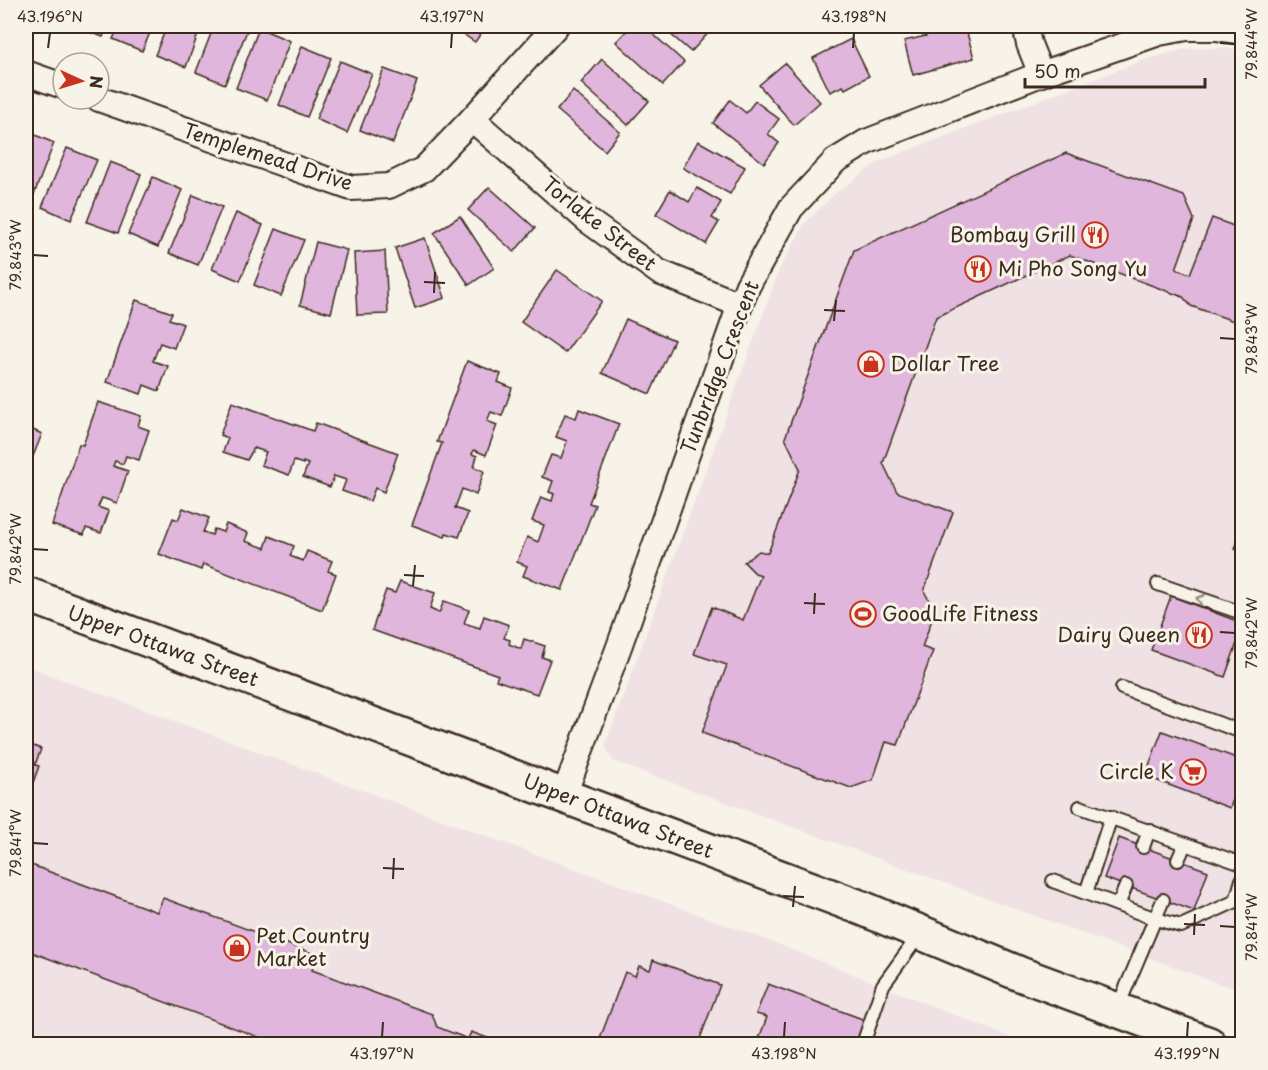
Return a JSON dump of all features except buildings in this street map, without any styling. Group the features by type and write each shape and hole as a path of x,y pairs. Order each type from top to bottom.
{"main road":[{"name":"Upper Ottawa Street","path":"26,594 862,908 1020,974 1209,1044"}],"street":[{"name":"Templemead Drive","path":"111,103 351,189 389,186 424,169 555,26"},
{"path":"1025,26 1029,44 1041,74"},
{"name":"Tunbridge Crescent","path":"564,795 621,644 740,305 748,285 791,208 835,161 866,142 1041,74 1159,33 1187,28 1216,28 1242,32"},
{"path":"26,73 51,82"},
{"name":"Torlake Street","path":"472,119 587,220 659,272 740,305"}],"lane":[{"path":"1158,584 1242,613"},
{"path":"1122,688 1242,732"},
{"path":"1080,807 1242,864"},
{"path":"1086,893 1111,817"},
{"path":"1143,846 1149,830"},
{"path":"1178,860 1185,844"},
{"path":"1053,881 1181,926 1236,901 1242,880"},
{"path":"1118,905 1126,886"},
{"path":"1116,1010 1163,900"},
{"path":"863,1044 883,985 921,933"}],"shaded area":[{"path":"1227,48 1242,51 1242,982 1231,988 613,761 605,746 780,268 805,223 836,193 878,162 1144,60 1185,49"},
{"path":"26,666 770,941 1027,1044 26,1044"}],"place":[{"name":"Bombay Grill","path":"1095,235"},
{"name":"Mi Pho Song Yu","path":"978,269"},
{"name":"Dollar Tree","path":"871,364"},
{"name":"GoodLife Fitness","path":"863,614"},
{"name":"Dairy Queen","path":"1199,635"},
{"name":"Circle K","path":"1193,772"},
{"name":"Pet Country Market","path":"237,948"}]}
